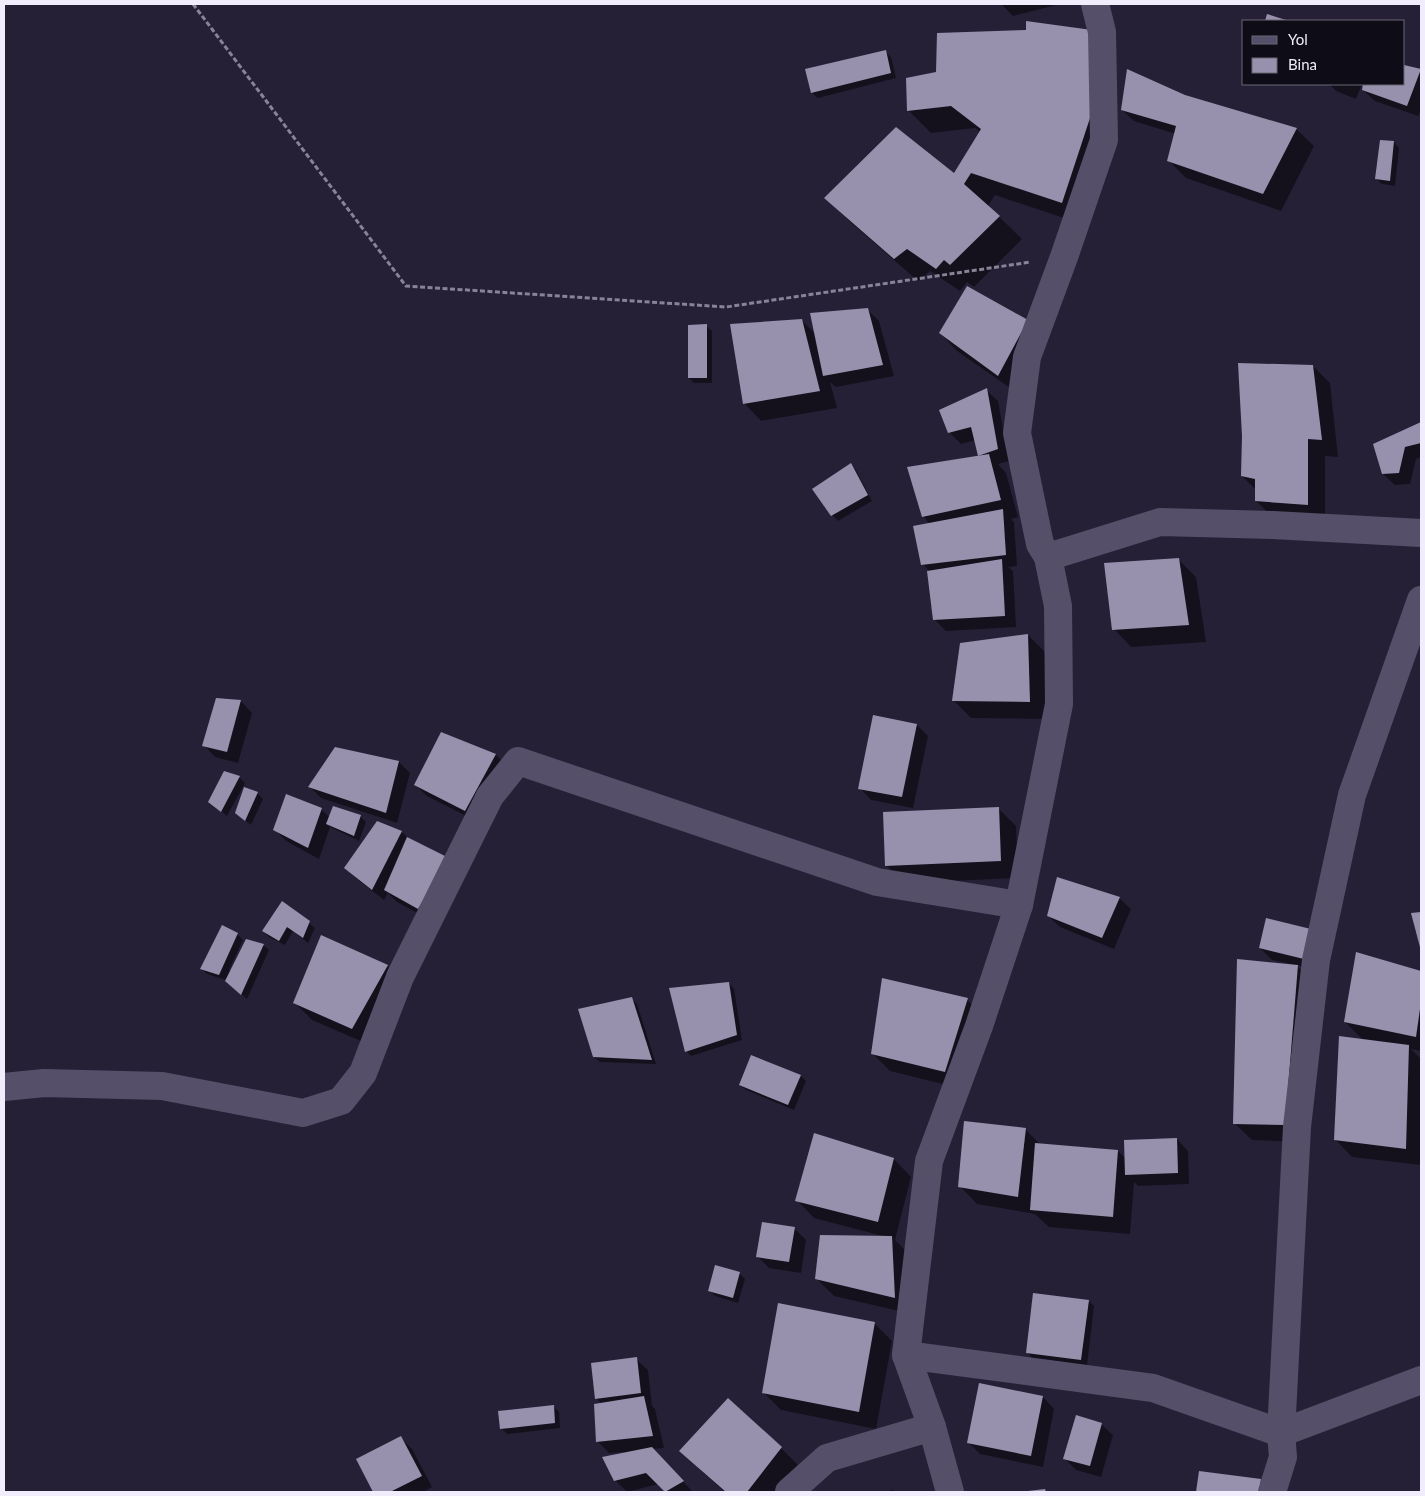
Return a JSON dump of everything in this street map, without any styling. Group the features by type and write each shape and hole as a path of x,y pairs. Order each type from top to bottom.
{"street":[{"path":"950,1492 932,1427 906,1355 929,1161 979,1026 1019,904 1059,704 1058,606 1048,557 1040,544 1017,433 1027,357 1104,140 1102,32 1095,4"},
{"path":"1048,557 1160,522 1273,525 1421,533"},
{"path":"1272,1492 1283,1457 1281,1433 1297,1127 1316,960 1352,794 1421,600"},
{"path":"4,1087 44,1083 162,1086 303,1112 341,1101 363,1073 400,977 490,796 518,761 877,882 1019,904"},
{"path":"906,1355 1153,1388 1281,1433 1421,1380"},
{"path":"790,1492 827,1458 932,1427"}],"path":[{"path":"193,4 406,286 726,307 1064,256"}],"building":[{"path":"1267,14 1286,20 1265,20"},
{"path":"1026,21 1092,30 1091,115 1062,203 971,173 964,184 1000,216 950,265 944,260 936,269 907,249 894,259 824,198 896,127 954,173 981,129 951,106 907,111 906,78 936,72 937,33 1026,30"},
{"path":"886,50 891,73 811,93 805,69"},
{"path":"1405,65 1421,69 1407,106 1362,90 1363,85 1405,85"},
{"path":"1127,69 1185,95 1297,128 1263,194 1167,161 1176,126 1121,110"},
{"path":"1380,140 1394,141 1390,181 1375,179"},
{"path":"967,286 1028,320 998,376 939,333"},
{"path":"868,308 883,365 823,376 810,313"},
{"path":"802,319 820,391 743,404 730,324"},
{"path":"707,324 707,378 688,378 688,325"},
{"path":"1238,363 1313,365 1322,440 1308,439 1308,505 1255,501 1255,479 1241,476 1242,436"},
{"path":"987,388 998,449 978,456 971,427 948,433 939,410"},
{"path":"1421,422 1421,443 1405,447 1399,473 1382,474 1373,444"},
{"path":"989,454 1001,500 922,517 907,467"},
{"path":"851,463 868,495 831,516 812,489"},
{"path":"1003,509 1006,555 921,565 913,526"},
{"path":"1179,558 1189,625 1112,630 1104,563"},
{"path":"1002,559 1005,616 933,620 927,571"},
{"path":"1028,634 1030,702 952,701 960,643"},
{"path":"216,698 241,700 227,752 202,746"},
{"path":"873,715 917,724 902,797 858,789"},
{"path":"441,732 496,754 465,811 414,785"},
{"path":"335,747 399,761 386,813 308,787"},
{"path":"224,771 240,776 221,812 208,802"},
{"path":"244,787 258,792 245,821 235,813"},
{"path":"286,794 322,808 308,848 273,830"},
{"path":"333,806 361,815 354,836 326,824"},
{"path":"999,807 1001,861 885,866 883,812"},
{"path":"377,821 402,831 372,890 344,868"},
{"path":"407,837 449,858 418,909 384,890"},
{"path":"1057,877 1120,897 1102,938 1047,916"},
{"path":"282,901 310,921 303,938 287,927 279,941 262,931"},
{"path":"1421,912 1421,951 1411,913"},
{"path":"1266,918 1315,930 1308,960 1259,948"},
{"path":"222,925 238,933 219,975 200,969"},
{"path":"321,935 388,965 352,1029 293,1003"},
{"path":"246,939 264,944 241,995 225,981"},
{"path":"1356,952 1421,971 1421,1002 1416,1037 1344,1022"},
{"path":"1237,959 1298,965 1285,1125 1233,1124"},
{"path":"882,978 968,998 945,1072 871,1054"},
{"path":"729,982 737,1035 685,1052 669,988"},
{"path":"632,997 652,1060 593,1057 578,1009"},
{"path":"1339,1036 1409,1045 1406,1149 1334,1140"},
{"path":"751,1055 801,1075 788,1105 739,1085"},
{"path":"964,1121 1026,1128 1018,1197 958,1187"},
{"path":"814,1133 894,1158 878,1222 795,1201"},
{"path":"1177,1138 1178,1173 1125,1175 1124,1140"},
{"path":"1035,1143 1118,1150 1113,1217 1030,1210"},
{"path":"762,1222 795,1227 789,1262 756,1257"},
{"path":"820,1235 892,1236 895,1298 815,1279"},
{"path":"715,1265 740,1272 733,1298 708,1291"},
{"path":"1033,1293 1089,1300 1081,1360 1026,1353"},
{"path":"778,1303 875,1322 859,1412 762,1393"},
{"path":"637,1357 641,1393 595,1399 591,1363"},
{"path":"979,1383 1043,1396 1031,1456 967,1443"},
{"path":"644,1396 653,1436 596,1442 594,1404"},
{"path":"728,1398 782,1447 747,1492 726,1492 679,1451"},
{"path":"554,1405 555,1423 500,1429 498,1411"},
{"path":"1076,1415 1102,1423 1090,1466 1063,1459"},
{"path":"401,1436 422,1476 390,1492 373,1492 356,1459"},
{"path":"652,1447 684,1481 665,1492 646,1473 614,1481 602,1457"},
{"path":"1199,1471 1261,1479 1259,1492 1196,1492"},
{"path":"1045,1489 1046,1492 1028,1492 1028,1491"}]}
